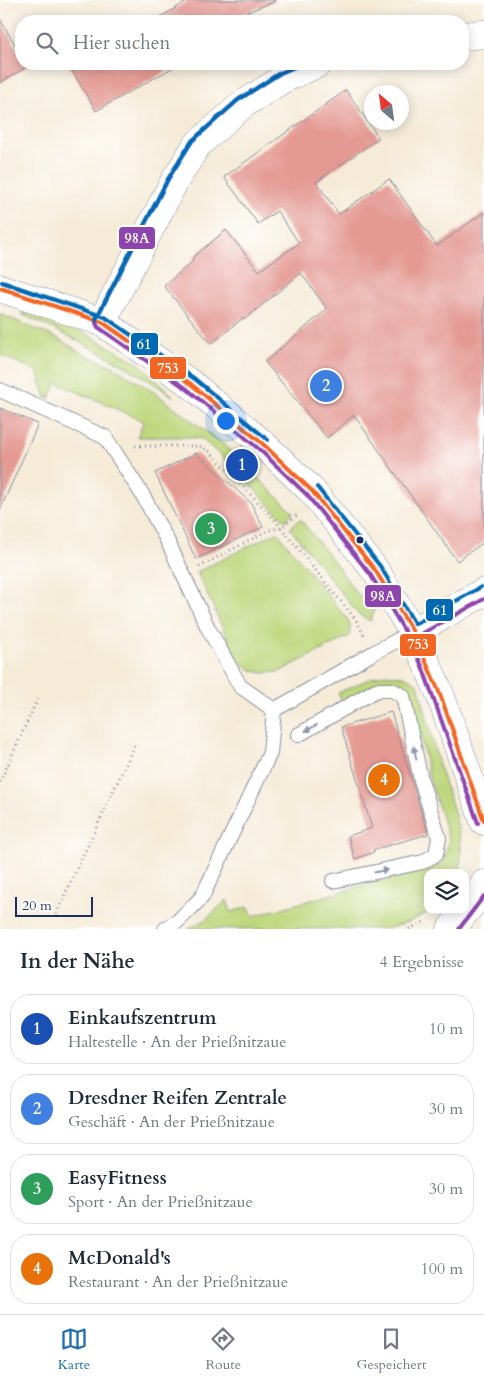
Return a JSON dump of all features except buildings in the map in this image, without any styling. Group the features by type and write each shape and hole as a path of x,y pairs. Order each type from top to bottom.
{"street":[{"path":"469,35 484,34"},
{"path":"102,322 174,182 197,145 242,106 283,79 303,70"},
{"path":"0,288 102,322 191,384 264,445 312,491 375,570 413,632 440,694 484,822"},
{"path":"413,632 484,592"},
{"path":"451,929 474,901 484,884"}],"lane":[{"path":"0,390 106,437 142,494 167,540 208,628 240,686 274,710"},
{"path":"274,710 413,632"},
{"path":"298,735 376,690 392,690 403,696 421,780 439,838 436,854 423,862 333,881"},
{"path":"165,929 178,921 202,898 270,753 274,710"}],"path":[{"path":"111,446 203,447 258,500 356,620 373,653"},
{"path":"183,575 269,530 281,528 300,513"},
{"path":"0,782 38,698"},
{"path":"56,914 136,742"}],"green space":[{"path":"37,310 83,332 140,364 174,397 100,352 21,314"},
{"path":"0,314 57,338 80,352 116,368 154,392 223,444 293,512 285,521 229,463 202,439 188,437 137,437 144,421 57,383 49,399 46,398 37,371 0,355"},
{"path":"300,519 358,595 371,597 376,606 370,621 358,614 290,528"},
{"path":"277,532 349,621 351,635 279,672 262,673 251,670 237,659 197,572"},
{"path":"385,674 404,676 418,684 459,833 461,847 460,869 424,869 424,914 388,929 188,929 205,920 227,900 231,912 248,907 253,916 441,864 445,857 449,840 429,777 412,693 402,683 386,680 342,701 338,693 371,678"}],"transit line":[{"name":"98A","path":"287,70 238,100 192,141 168,179 96,319 96,323 98,327 187,389 260,450 307,495 370,574 407,635 422,666 478,823"},
{"name":"61","path":"96,319 168,179 192,141 238,100 287,70"},
{"name":"61","path":"2,282 105,317 195,379 268,440"},
{"name":"753","path":"0,288 102,322 191,384 264,445 312,491 375,570 413,632 440,694 484,821"},
{"name":"61","path":"317,487 380,566 415,624 481,587"},
{"name":"98A","path":"416,637 484,599"},
{"name":"98A","path":"459,929 484,896"}],"place":[{"name":"Dresdner Reifen Zentrale","path":"326,386"},
{"name":"Einkaufszentrum","path":"242,465"},
{"name":"EasyFitness","path":"211,529"},
{"name":"McDonald's","path":"384,780"}]}
